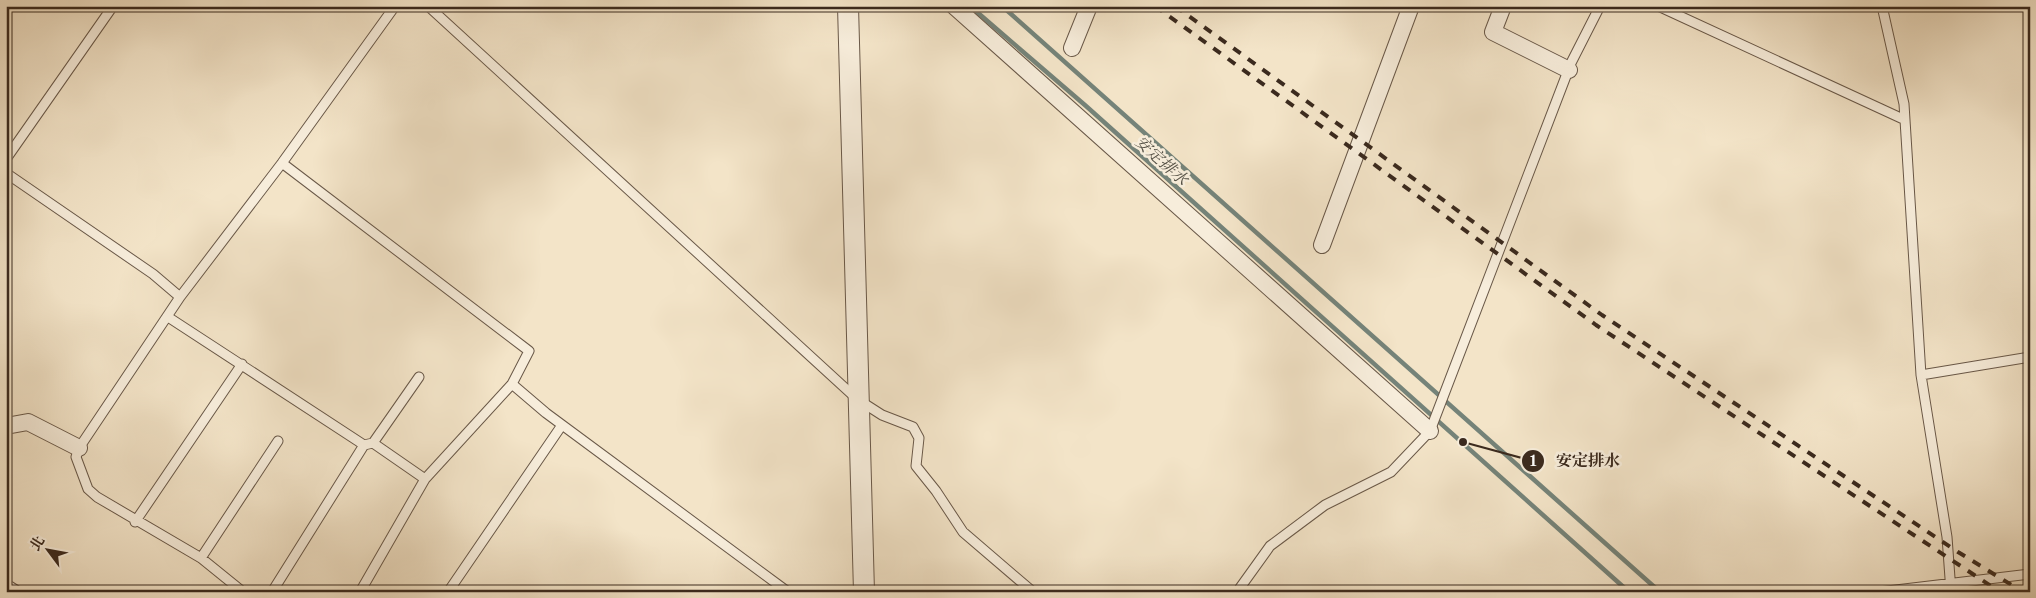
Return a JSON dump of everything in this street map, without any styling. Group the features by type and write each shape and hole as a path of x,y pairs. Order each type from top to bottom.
{"street":[{"path":"848,6 857,399 864,592"},
{"path":"954,6 1432,427"},
{"path":"1072,48 1089,6"},
{"path":"1322,244 1411,6"},
{"path":"1503,6 1493,32 1569,70"},
{"path":"6,426 28,422 79,448"}],"lane":[{"path":"6,159 113,6"},
{"path":"243,592 201,558 136,522 96,497 88,488 76,457 79,448 180,297 282,163 395,6"},
{"path":"428,6 857,399 882,415 913,427 918,438 916,466 936,491 963,532 1033,592"},
{"path":"1236,592 1270,546 1325,505 1391,472 1432,427 1569,70 1600,6"},
{"path":"1658,6 1903,119"},
{"path":"1882,6 1904,104 1903,119 1920,375 1947,537 1950,587"},
{"path":"282,163 529,351 512,384 425,479 360,592"},
{"path":"6,173 153,274 180,297"},
{"path":"168,317 425,479"},
{"path":"1920,375 2030,356"},
{"path":"136,522 242,364"},
{"path":"272,592 369,444 419,377"},
{"path":"512,384 562,425 788,592"},
{"path":"448,592 562,425"},
{"path":"201,558 278,441"},
{"path":"1879,592 1950,587 2030,574"},
{"path":"8,586 19,592"}],"waterway":[{"name":"安定排水","path":"970,6 1086,106 1629,592"},
{"path":"1002,6 1660,592"}],"railway":[{"path":"1155,6 1596,325 2000,592"},
{"path":"1175,6 1602,315 1958,552 2023,592"}],"place":[{"name":"安定排水","path":"1463,442"}]}
